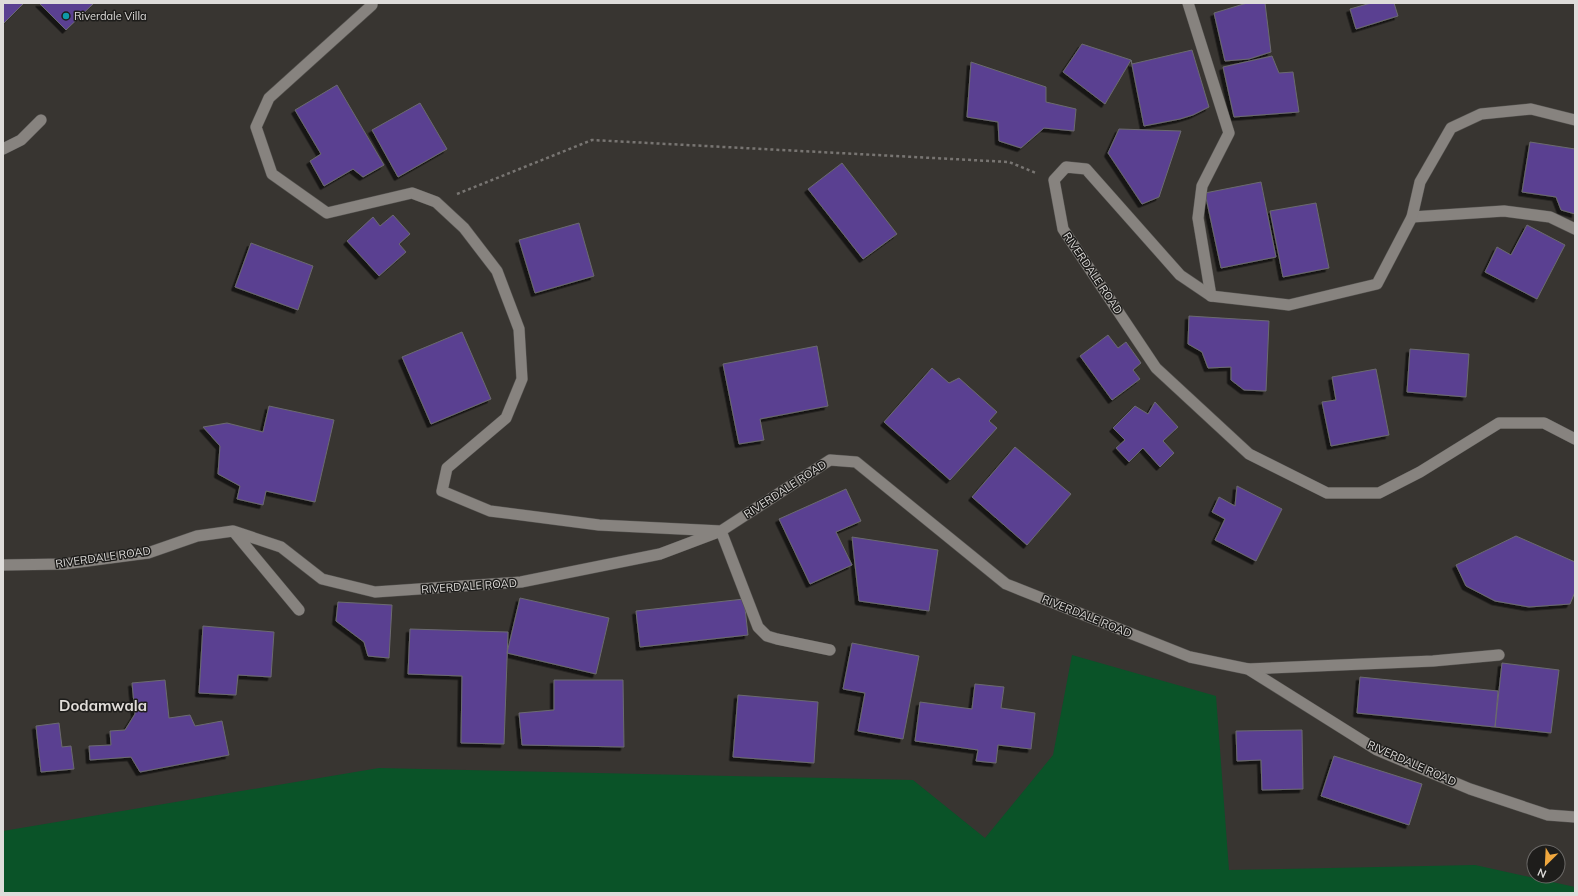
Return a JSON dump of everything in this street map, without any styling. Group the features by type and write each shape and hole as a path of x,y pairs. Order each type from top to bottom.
{"street":[{"path":"372,3 372,5 269,98 256,127 272,174 327,213 412,193 436,202 464,228 497,271 519,328 522,379 506,418 447,468 442,491 490,511 599,525 721,531 758,627 767,636 830,650"},
{"path":"1188,3 1229,133 1202,186 1198,218 1211,296"},
{"path":"1054,180 1066,167 1086,169 1180,275 1211,296 1290,305 1377,284 1412,217 1420,182 1451,128 1481,114 1531,109 1575,120"},
{"path":"3,149 21,140 41,120"},
{"name":"RIVERDALE ROAD","path":"1054,180 1063,229 1156,368 1249,454 1327,493 1379,493 1420,472 1499,423 1544,422 1575,439"},
{"path":"1412,217 1504,211 1550,216 1575,229"},
{"name":"RIVERDALE ROAD","path":"3,565 64,564 148,553 197,536 234,531 281,547 322,580 375,592 521,582 660,554 721,531 830,460 856,462 1006,584 1190,657 1248,669 1377,750 1470,789 1548,815 1575,817"},
{"path":"234,531 299,610"},
{"path":"1248,669 1433,661 1499,655"}],"path":[{"path":"436,202 592,140 1009,162 1054,180"}],"green space":[{"path":"1072,655 1216,696 1229,870 1475,865 1526,876 1526,884 1561,884 1575,887 1575,893 3,893 3,831 379,768 913,780 985,838 1053,755"}],"building":[{"path":"3,3 24,3 3,24"},
{"name":"Riverdale Villa","path":"39,3 94,3 66,30"},
{"path":"1247,3 1265,3 1271,52 1249,59 1225,61 1214,13"},
{"path":"1371,3 1394,3 1398,16 1356,29 1350,9"},
{"path":"1082,44 1131,60 1105,104 1063,72"},
{"path":"1192,50 1209,107 1193,115 1180,119 1144,126 1131,60 1132,64"},
{"path":"1272,56 1279,73 1293,72 1299,112 1234,117 1223,67"},
{"path":"971,62 1046,87 1046,102 1076,109 1074,131 1044,128 1021,148 999,141 998,122 967,117"},
{"path":"337,85 384,165 363,177 353,169 324,186 310,161 321,154 295,110"},
{"path":"420,103 447,149 398,177 372,130"},
{"path":"1119,129 1181,131 1159,197 1142,204 1108,153"},
{"path":"1530,142 1575,149 1575,214 1561,210 1556,197 1522,192"},
{"path":"842,163 897,234 863,259 808,189"},
{"path":"1261,182 1276,257 1221,268 1205,193"},
{"path":"1316,203 1329,268 1283,277 1270,211"},
{"path":"393,215 410,234 399,244 406,252 379,276 347,241 373,217 380,226"},
{"path":"579,223 594,276 535,293 519,240"},
{"path":"1527,225 1565,245 1537,299 1485,272 1497,247 1511,255"},
{"path":"251,243 313,266 298,310 235,287"},
{"path":"1189,316 1269,321 1266,391 1244,390 1231,380 1231,367 1208,368 1202,352 1188,344"},
{"path":"462,332 491,399 431,424 402,357"},
{"path":"1108,335 1118,348 1126,342 1141,363 1133,370 1140,379 1112,400 1080,356"},
{"path":"817,346 828,406 760,419 764,440 739,444 723,364"},
{"path":"1410,349 1469,354 1466,397 1407,392"},
{"path":"932,368 949,383 959,378 997,412 989,421 997,428 950,480 884,422"},
{"path":"1376,369 1389,435 1331,446 1322,402 1336,400 1332,377"},
{"path":"1155,402 1178,427 1163,441 1174,453 1160,467 1143,448 1129,462 1116,448 1125,440 1113,428 1135,406 1148,414"},
{"path":"269,406 334,420 315,502 266,491 263,505 237,499 240,486 218,474 220,446 203,427 227,423 263,432"},
{"path":"1015,447 1071,494 1027,545 972,497"},
{"path":"1237,486 1282,509 1256,561 1215,540 1225,519 1212,512 1219,497 1235,506"},
{"path":"846,489 861,521 836,532 852,565 810,584 779,519"},
{"path":"1516,536 1575,562 1575,592 1570,604 1529,607 1495,601 1466,586 1456,565"},
{"path":"852,537 938,550 929,611 859,601"},
{"path":"520,598 609,618 596,674 507,653"},
{"path":"744,599 748,635 640,647 636,611"},
{"path":"338,602 392,605 389,658 368,656 364,642 336,621"},
{"path":"203,626 274,632 271,677 238,675 236,695 199,693"},
{"path":"410,629 508,632 504,744 461,743 462,676 408,674"},
{"path":"852,643 919,656 903,739 858,731 865,693 843,689"},
{"path":"1502,663 1559,670 1551,733 1495,727"},
{"path":"1360,677 1498,691 1495,727 1357,713"},
{"path":"165,680 169,718 190,715 195,726 222,721 229,755 140,772 131,757 90,760 89,746 111,745 110,731 125,730 135,714 132,683"},
{"path":"554,680 623,680 624,747 522,745 519,713 554,710"},
{"path":"975,684 1004,687 1001,708 1035,713 1031,749 998,745 996,763 976,761 978,750 915,741 920,702 972,709"},
{"path":"738,695 818,702 814,763 733,757"},
{"path":"59,723 62,747 71,746 74,769 41,772 36,726"},
{"path":"1302,730 1303,789 1262,790 1261,760 1237,761 1236,731"},
{"path":"1334,756 1422,784 1409,825 1321,796"}],"place":[{"name":"Riverdale Villa","path":"66,16"}],"district":[{"name":"Dodamwala","path":"103,705"}]}
